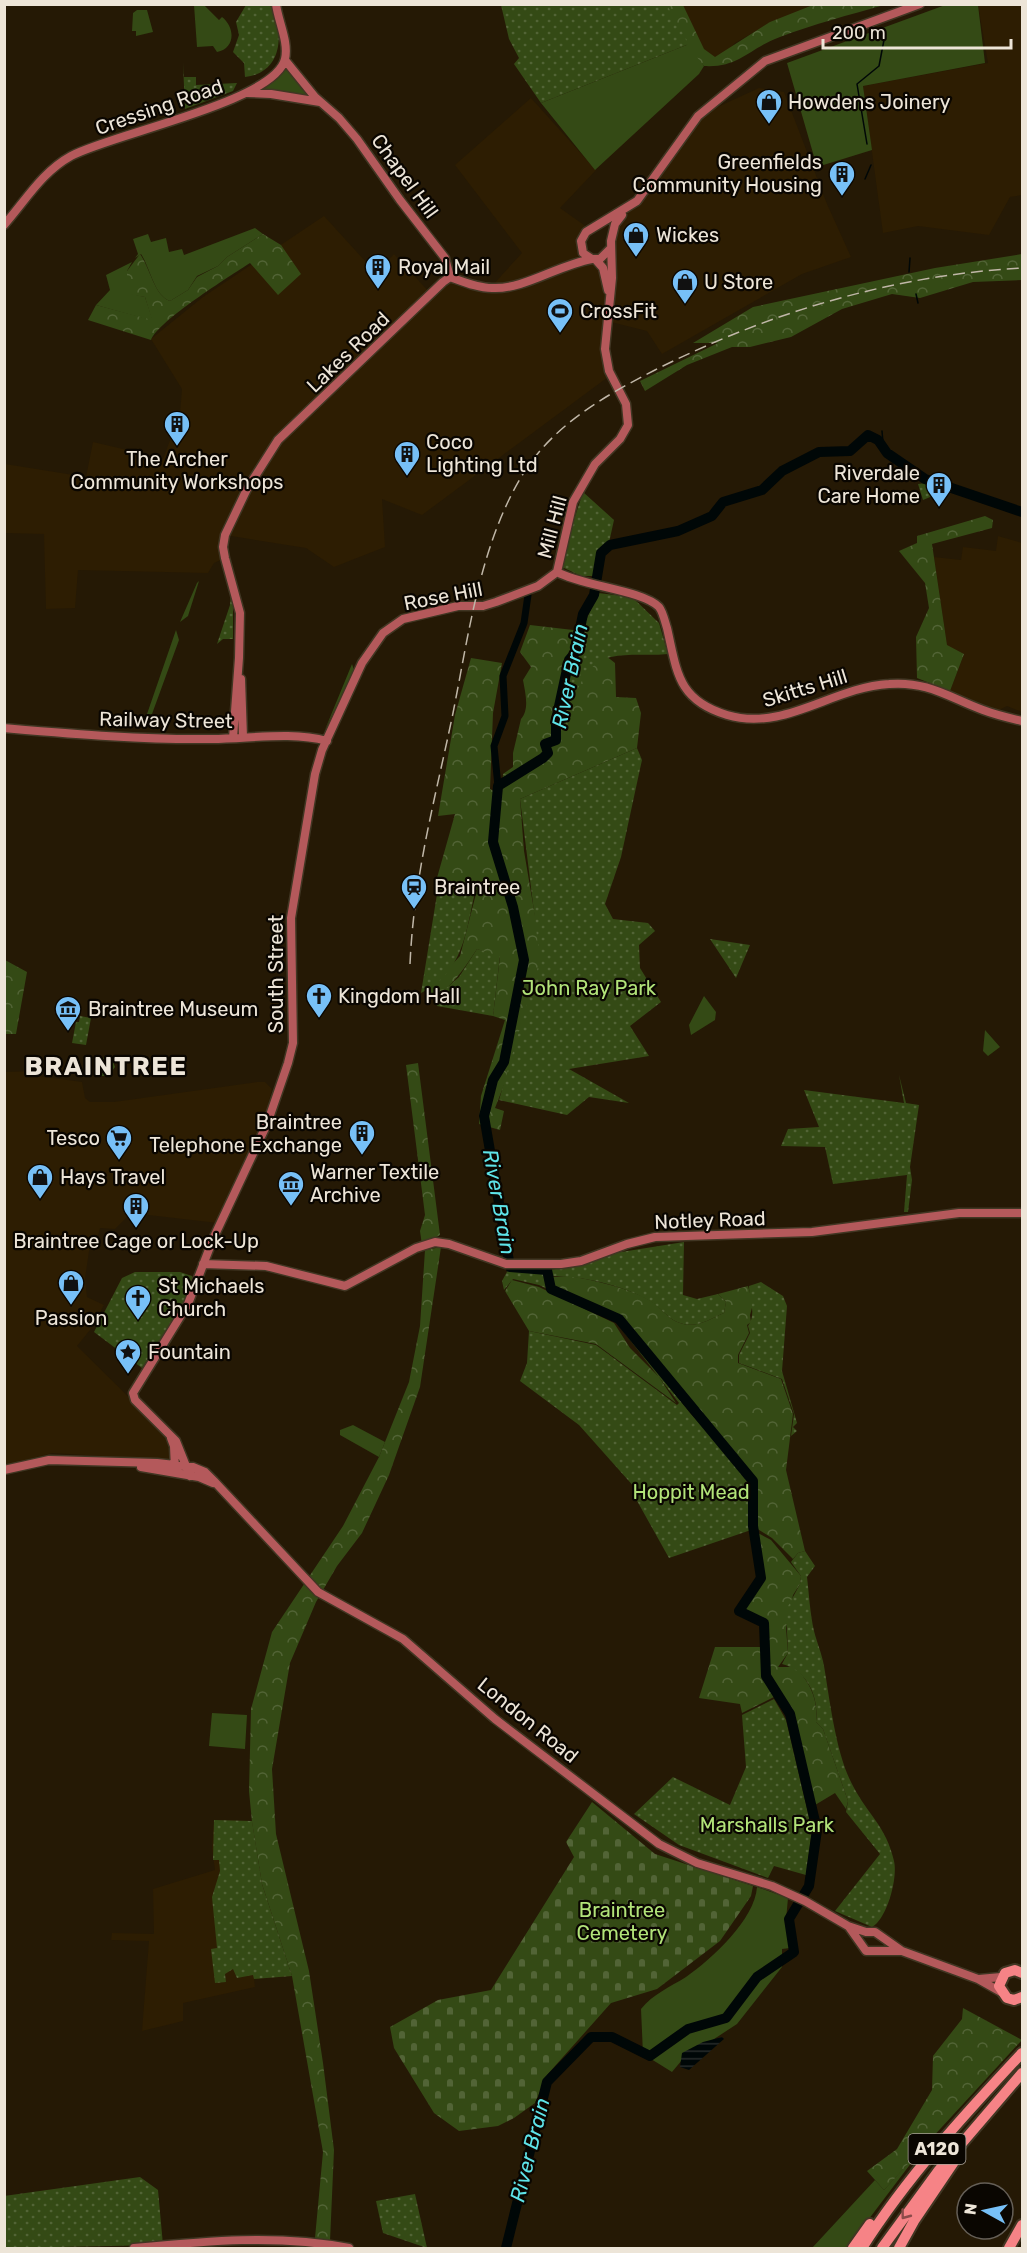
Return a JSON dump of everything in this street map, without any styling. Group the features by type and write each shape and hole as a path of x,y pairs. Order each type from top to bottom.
{"highway":[{"path":"1021,2000 1007,1998 1000,1992 1001,1977 1010,1971 1022,1971"},
{"name":"A120","path":"862,2248 911,2180 1021,2055"},
{"path":"853,2248 888,2198 938,2137 1010,2067"},
{"name":"A120","path":"882,2248 939,2170 1023,2073"},
{"path":"899,2248 914,2221 990,2109"},
{"path":"1009,2248 1023,2225"}],"street":[{"path":"276,4 285,47 285,60"},
{"path":"450,278 489,288 500,288 525,283 562,266 606,256 611,245 615,224 648,188 698,116 765,61 820,38 920,4"},
{"name":"Cressing Road","path":"4,225 45,174 73,155 248,93 275,74 285,60"},
{"name":"Chapel Hill","path":"285,60 357,139 400,200 446,258 450,278"},
{"path":"248,93 271,94 321,102"},
{"path":"562,266 581,248 583,236 626,210"},
{"path":"595,229 603,231 611,245"},
{"name":"Mill Hill","path":"557,572 573,502 595,464 620,439 628,425 626,404 606,362 612,278 611,245"},
{"path":"581,248 594,259"},
{"name":"Mill Hill","path":"594,259 605,275 610,296"},
{"name":"Lakes Road","path":"239,670 239,606 223,547 225,535 247,489 278,440 443,282 450,278"},
{"name":"Skitts Hill","path":"557,572 592,586 635,595 659,607 665,621 675,670 686,691 695,699 725,715 752,720 774,719 861,688 912,683 946,693 985,711 1023,721"},
{"name":"Rose Hill","path":"327,741 365,656 383,633 395,624 425,612 496,602 538,586 557,572"},
{"path":"239,670 243,737"},
{"path":"233,738 239,670"},
{"name":"Railway Street","path":"4,729 148,739 243,737 315,738 327,741"},
{"name":"South Street","path":"168,1433 135,1400 134,1388 183,1313 267,1124 293,1043 292,909 315,774 327,741"},
{"name":"Notley Road","path":"203,1264 266,1266 345,1286 416,1248 435,1242 449,1244 510,1264 581,1261 627,1244 655,1237 812,1232 959,1213 1023,1213"},
{"path":"168,1433 174,1446 173,1464 177,1474"},
{"path":"168,1433 178,1444 190,1476"},
{"path":"4,1470 49,1460 134,1464"},
{"name":"London Road","path":"134,1464 173,1464 205,1472 304,1579 325,1597 403,1639 495,1719 659,1844 697,1863 772,1886 805,1901 848,1926 866,1932"},
{"name":"London Road","path":"134,1464 204,1479 220,1489"},
{"name":"London Road","path":"848,1926 860,1941"},
{"path":"902,1951 877,1949 866,1951 860,1941 866,1932 875,1932 880,1938 902,1951 978,1979 1000,1992"},
{"path":"877,1949 880,1938"},
{"path":"978,1979 1001,1977"},
{"path":"134,2248 242,2240 302,2241 349,2248"}],"shaded area":[{"path":"674,5 826,5 770,23 735,43 716,64 678,19"},
{"path":"978,5 1022,5 1022,195 1010,197 989,235 918,226 883,233 863,86 988,63"},
{"path":"759,88 784,92 827,204 851,257 802,274 662,354 647,331 607,321 608,377 422,515 382,499 385,547 334,567 306,548 225,535 225,558 214,563 208,573 78,570 75,608 46,609 44,534 5,533 5,464 86,477 93,442 136,452 135,459 161,464 180,414 182,389 151,339 203,297 324,216 376,273 394,254 431,294 450,277 490,288 522,253 455,165 531,98 596,170 560,208 591,230 581,248 600,259 625,210 698,116"},
{"path":"998,536 1022,543 1022,712 1007,706 999,710 974,703 950,691 964,654 947,646 934,557 961,560 963,547 996,551"},
{"path":"36,1071 37,1076 82,1082 85,1098 90,1102 114,1102 257,1082 265,1082 272,1089 263,1124 218,1223 131,1213 115,1229 100,1228 96,1244 90,1244 85,1279 87,1297 104,1305 90,1330 77,1346 167,1435 172,1444 171,1456 168,1460 52,1453 5,1466 5,1072"},
{"path":"214,1820 252,1821 262,1884 292,1976 254,1979 255,1987 183,2003 183,2021 142,2031 149,1941 111,1940 112,1933 154,1934 153,1889 215,1870 212,1848"},
{"path":"722,2037 724,2039 689,2070 680,2067 682,2053 703,2042"}],"green space":[{"path":"948,4 978,5 985,63 863,86 872,150 817,167 787,63"},
{"path":"194,5 204,5 219,20 222,17 226,21 232,37 228,46 223,50 217,52 213,46 197,47"},
{"path":"246,5 270,5 278,27 279,39 274,60 267,68 258,74 245,77 244,63 233,52 239,35 236,22"},
{"path":"501,5 667,5 689,44 541,103 514,64 519,58 509,39"},
{"path":"656,5 683,5 704,49 715,57 770,22 813,5 884,5 769,41 736,61 716,66 704,66"},
{"path":"137,10 147,10 153,32 136,36 136,31 132,31 133,13"},
{"path":"689,44 704,66 699,74 595,170 541,103"},
{"path":"183,63 184,77 196,77 196,85 237,83 233,91 185,109"},
{"path":"286,68 307,93 308,98 257,90"},
{"path":"255,228 263,234 227,257 218,266 197,276 188,290 170,301 156,288 141,254 135,258 138,254 133,239 148,234 151,242 166,238 169,252 182,249 184,255"},
{"path":"263,234 281,245 301,274 278,295 250,263 180,311 156,332 151,340 88,320 96,305 152,320 145,297 127,294 127,271 140,254 156,288 170,301 188,290 197,277 218,266 227,257"},
{"path":"1022,254 1022,280 973,282 920,298 892,294 842,309 791,337 750,347 732,347 687,365 645,391 640,381 718,343 693,343 753,307 935,268"},
{"path":"132,262 127,271 127,293 145,297 153,321 96,305 110,290 106,275"},
{"path":"926,483 946,490 944,494 942,492 923,500 918,484"},
{"path":"583,492 614,520 608,547 597,554 593,576 581,576 564,568 557,572"},
{"path":"985,516 993,520 992,528 932,544 947,645 964,654 950,691 917,678 916,637 929,608 925,583 899,551 917,543 917,536"},
{"path":"199,581 188,616 180,622 197,583"},
{"path":"231,592 233,639 223,639 217,644 230,605"},
{"path":"598,593 632,597 659,623 668,654 611,657 600,661 590,669 576,692 561,743 560,721 571,682 571,666 578,656 584,625"},
{"path":"530,625 599,633 592,645 615,663 616,697 636,698 641,713 637,748 520,799 524,851 536,922 549,973 533,1044 509,1072 495,1108 504,1111 500,1130 479,1124 481,1096 505,1020 493,1016 500,957 477,949 458,976 434,999 429,989 460,956 477,890 435,885 455,814 438,816 455,715 471,658 502,663 493,713 490,789 502,795 503,774 513,767 513,753 525,710 523,680 531,667 520,652"},
{"path":"176,630 179,640 152,714 147,714"},
{"path":"352,664 354,670 324,732"},
{"name":"John Ray Park","path":"637,748 642,760 621,857 605,904 613,919 648,923 655,931 639,945 640,968 661,1002 630,1026 649,1056 569,1069 629,1103 589,1097 567,1115 499,1100 540,960 520,799"},
{"path":"438,888 475,892 465,936 454,963 435,985 421,993"},
{"path":"710,939 750,945 736,978"},
{"path":"477,949 500,956 493,1016 437,1006 434,999 459,977"},
{"path":"5,960 27,972 16,1034 5,1034"},
{"path":"704,996 716,1012 715,1020 691,1035 689,1025"},
{"path":"80,1016 91,1018 86,1045 72,1043 76,1022 79,1022"},
{"path":"985,1030 1000,1047 988,1056 983,1051"},
{"path":"104,1057 112,1059 115,1067 108,1076 100,1076 95,1065 100,1065"},
{"path":"418,1063 440,1235 422,1245 420,1231 425,1215 406,1065"},
{"path":"899,1075 906,1103 919,1105 910,1167 912,1180 908,1212 904,1212 907,1175 833,1184 825,1147 781,1146 788,1129 819,1127 804,1090 904,1103"},
{"path":"684,1242 683,1295 697,1299 718,1294 726,1302 724,1313 697,1324 686,1325 675,1321 650,1301 615,1286 589,1280 551,1276 550,1270 579,1265 615,1253"},
{"path":"441,1247 420,1387 389,1475 362,1533 337,1566 316,1602 290,1663 272,1769 276,1834 309,1971 334,2150 330,2241 315,2238 323,2152 292,1976 262,1884 252,1822 249,1791 251,1709 272,1632 343,1526 379,1457 409,1382 420,1326 425,1250"},
{"name":"Hoppit Mead","path":"508,1270 545,1273 550,1290 618,1321 690,1413 753,1481 751,1530 669,1558 636,1499 636,1489 579,1425 520,1381 527,1363 529,1331 596,1345 677,1405 679,1403 616,1322 539,1285 513,1279 504,1290 502,1281"},
{"path":"135,1272 180,1272 192,1276 194,1280 181,1308 142,1368 94,1332 122,1278"},
{"path":"570,1276 601,1282 632,1292 651,1301 671,1319 686,1325 703,1322 724,1313 726,1302 718,1294 748,1286 753,1304 751,1322 747,1325 749,1333 738,1355 738,1363 781,1379 793,1414 786,1470 805,1551 798,1553 793,1559 772,1538 756,1528 755,1481 620,1318 553,1288 551,1277"},
{"path":"512,1280 539,1287 614,1323 630,1348 659,1377 676,1403 596,1344 529,1331 505,1291"},
{"path":"761,1282 783,1296 787,1306 782,1371 797,1423 793,1427 797,1431 791,1436 794,1414 782,1379 739,1363 739,1355 750,1333 748,1326 752,1311 749,1286"},
{"path":"353,1425 385,1442 379,1457 340,1435 340,1430"},
{"path":"756,1532 771,1540 801,1576 800,1584 793,1595 786,1628 788,1653 778,1667 794,1667 809,1685 816,1706 816,1722 823,1729 848,1801 846,1809 835,1793 815,1805 792,1713 780,1694 742,1713 740,1704 699,1698 715,1647 766,1647 765,1621 742,1610 762,1578"},
{"path":"805,1551 815,1566 807,1577 812,1617 842,1759 853,1786 886,1839 894,1861 893,1887 887,1907 872,1927 835,1911 880,1854 846,1812 848,1801 823,1729 816,1722 816,1703 810,1686 799,1672 782,1664 788,1653 786,1610 800,1584 801,1576 791,1562 798,1553"},
{"name":"Marshalls Park","path":"774,1699 786,1720 812,1830 806,1875 774,1866 768,1878 679,1845 634,1814 673,1777 730,1805 746,1767 742,1715"},
{"path":"212,1713 247,1715 245,1749 209,1746"},
{"name":"Braintree Cemetery","path":"592,1802 655,1854 753,1886 751,1896 720,1941 657,1989 611,2003 547,2075 535,2103 498,2126 459,2131 434,2113 394,2048 390,2027 438,2000 491,1990 574,1857 566,1842"},
{"path":"214,1820 252,1821 262,1884 292,1976 254,1979 253,1975 237,1978 233,1969 225,1974 226,1982 215,1983 211,1949 217,1948 212,1897 220,1871 219,1860 213,1860"},
{"path":"757,1887 788,1898 786,1920 790,1948 782,1949 782,1967 737,2024 682,2060 672,2072 643,2054 641,2009 656,1995 686,1977 719,1949 741,1925 749,1912"},
{"path":"963,2008 1022,2040 884,2190 867,2171 897,2149 932,2090 933,2056 962,2019"},
{"path":"927,2142 847,2248 812,2248 875,2180 884,2190"},
{"path":"140,2177 158,2190 163,2245 5,2248 4,2196"},
{"path":"415,2194 427,2248 383,2233 376,2201"}],"waterway":[{"path":"867,144 857,84 879,66 884,40"},
{"path":"865,179 871,165"},
{"path":"909,272 910,258"},
{"path":"916,294 918,303"},
{"name":"River Brain","path":"882,431 887,453"},
{"name":"River Brain","path":"506,2248 547,2082 591,2037 612,2037 650,2056 688,2029 726,2018 757,1977 794,1952 789,1919 809,1886 817,1830 790,1714 766,1676 764,1623 739,1611 761,1578 753,1526 753,1481 619,1319 551,1289 547,1270 510,1267 484,1116 493,1080 504,1062 524,960 513,907 493,842 498,786 543,758 548,753 545,744 556,740 556,720 569,660 575,653 583,614 594,595 601,553 610,545 678,531 712,516 723,502 762,490 782,471 819,452 850,451 868,435 878,440 887,453 925,479 1022,512"},
{"path":"498,786 494,746 505,716 503,676 524,623 528,595"}],"railway":[{"path":"410,964 421,868 478,590 486,559 508,501 535,456 565,426 618,390 699,349 743,331 788,314 880,288 974,272 1022,268"}],"place":[{"name":"Howdens Joinery","path":"769,125"},
{"name":"Greenfields Community Housing","path":"842,197"},
{"name":"Wickes","path":"636,258"},
{"name":"Royal Mail","path":"378,290"},
{"name":"U Store","path":"685,305"},
{"name":"CrossFit","path":"560,334"},
{"name":"The Archer Community Workshops","path":"177,447"},
{"name":"Coco Lighting Ltd","path":"407,477"},
{"name":"Riverdale Care Home","path":"939,508"},
{"name":"Braintree","path":"414,910"},
{"name":"Kingdom Hall","path":"319,1019"},
{"name":"Braintree Museum","path":"68,1032"},
{"name":"Braintree Telephone Exchange","path":"362,1156"},
{"name":"Tesco","path":"119,1161"},
{"name":"Hays Travel","path":"40,1200"},
{"name":"Warner Textile Archive","path":"291,1207"},
{"name":"Braintree Cage or Lock-Up","path":"136,1229"},
{"name":"Passion","path":"71,1306"},
{"name":"St Michaels Church","path":"138,1321"},
{"name":"Fountain","path":"128,1375"}],"district":[{"name":"BRAINTREE","path":"106,1066"}]}
